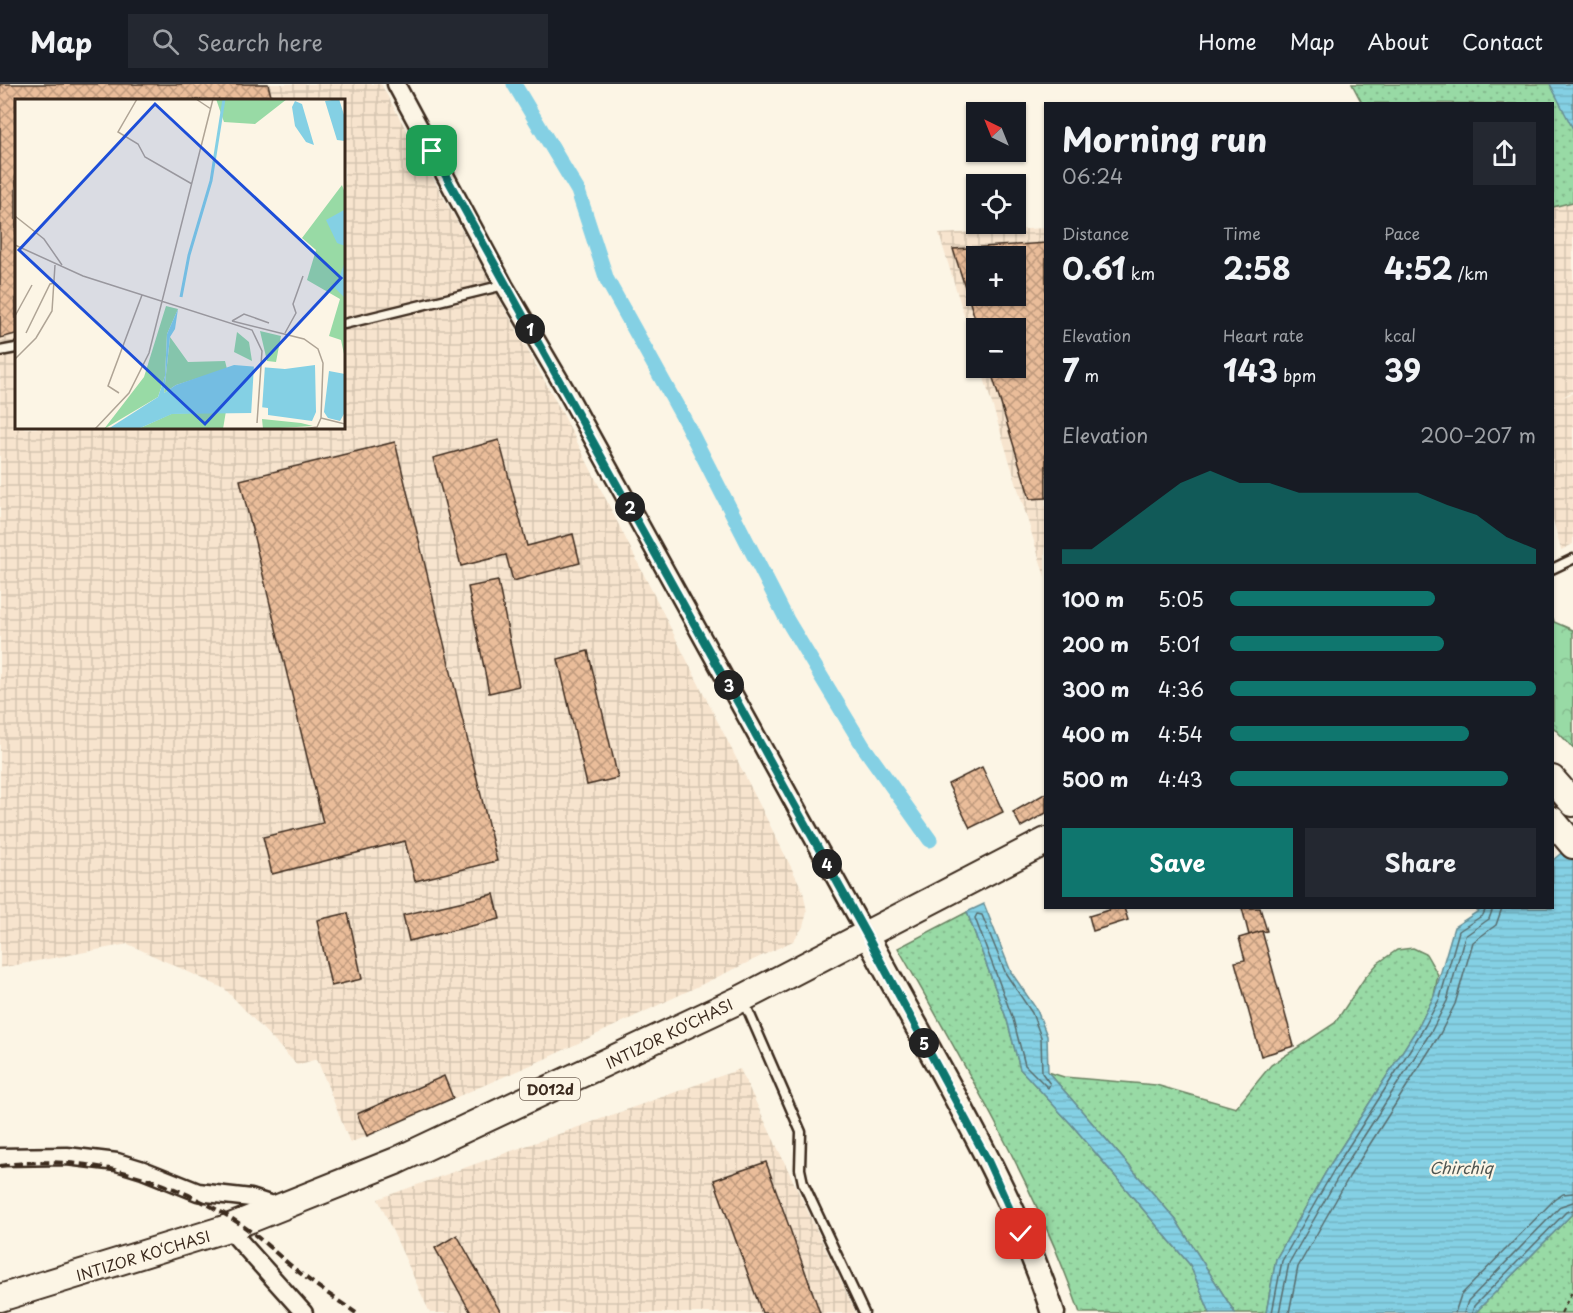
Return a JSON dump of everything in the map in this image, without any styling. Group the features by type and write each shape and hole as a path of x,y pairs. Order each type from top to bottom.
{"main road":[{"path":"1554,781 1571,801"},
{"path":"1554,822 1573,845"},
{"name":"INTIZOR KO‘CHASI","path":"0,1298 228,1228 284,1208 396,1161 743,998 1044,842"}],"street":[{"path":"396,84 504,285 568,394 866,934 988,1161 1053,1313"},
{"path":"0,1157 67,1156 117,1162 198,1192 251,1198 284,1208"},
{"path":"228,1228 304,1313"}],"lane":[{"path":"345,324 504,285"},
{"path":"0,351 15,348"},
{"path":"1554,568 1573,559"},
{"path":"743,998 801,1132 800,1169 803,1183 864,1313"}],"path":[{"path":"1561,1313 1573,1290"}],"shaded area":[{"path":"0,84 381,84 564,416 803,891 807,912 803,927 793,941 547,1058 350,1143 317,1059 297,1065 225,989 128,944 0,968"},
{"path":"1573,201 1573,391 1561,398 1573,393 1573,544 1561,550 1554,524 1554,206"},
{"path":"1044,228 1044,574 984,378 1026,378 1026,318 966,318 966,322 939,234 1026,234 1026,229"},
{"path":"740,1069 856,1313 430,1313 378,1199"}],"green space":[{"path":"1352,84 1573,84 1573,202 1554,207 1554,102 1361,102"},
{"path":"1554,622 1573,630 1573,748 1554,728"},
{"path":"967,912 1007,1020 1020,1069 1072,1125 1190,1265 1210,1313 1080,1313 1042,1218 1020,1172 973,1081 898,948"},
{"path":"1413,948 1426,954 1438,975 1434,996 1420,1024 1330,1165 1276,1259 1266,1313 1235,1313 1176,1220 1048,1072 1064,1077 1156,1085 1236,1108 1271,1065 1335,1023 1364,979 1378,963 1397,950"},
{"path":"1573,1213 1573,1313 1475,1313"}],"water":[{"path":"1550,84 1573,84 1573,129"},
{"name":"Chirchiq","path":"1573,843 1573,1213 1475,1313 1266,1313 1276,1259 1330,1165 1420,1024 1434,996 1454,927 1481,909 1554,909 1554,859"},
{"path":"984,904 1011,972 1037,1010 1047,1036 1048,1072 1176,1220 1235,1313 1210,1313 1190,1265 1072,1125 1020,1069 1007,1020 967,912"}],"building":[{"path":"0,84 268,84 272,99 15,99 15,334 0,338"},
{"path":"1044,243 1044,498 1030,499 993,378 1026,378 1026,318 975,318 971,306 1026,306 1026,246 1000,246"},
{"path":"966,248 966,290 953,249"},
{"path":"499,440 527,546 573,534 580,563 513,581 506,555 461,566 433,458"},
{"path":"395,442 497,861 415,881 405,841 272,874 263,837 323,823 240,480"},
{"path":"498,581 519,686 489,693 468,587"},
{"path":"588,651 618,778 587,785 558,659"},
{"path":"982,767 1003,812 970,828 948,784"},
{"path":"1044,794 1044,814 1021,827 1013,812"},
{"path":"494,894 500,919 409,941 403,915"},
{"path":"1112,909 1124,909 1128,920 1093,931 1089,916"},
{"path":"1242,909 1260,909 1267,931 1249,935"},
{"path":"348,913 362,979 331,986 317,920"},
{"path":"1262,931 1294,1046 1261,1056 1235,962 1245,960 1239,938"},
{"path":"444,1076 453,1098 367,1136 357,1114"},
{"path":"766,1162 820,1313 762,1313 714,1180"},
{"path":"457,1235 501,1313 471,1313 435,1248"}],"waterway":[{"path":"514,84 578,191 607,280 684,419 787,620 863,746 930,840"}],"railway":[{"path":"0,1166 31,1163 94,1166 125,1172 156,1182 213,1208 246,1228 305,1277 356,1313"}],"route":[{"path":"432,151 504,285 568,394 866,934 988,1161 1021,1234"}]}
